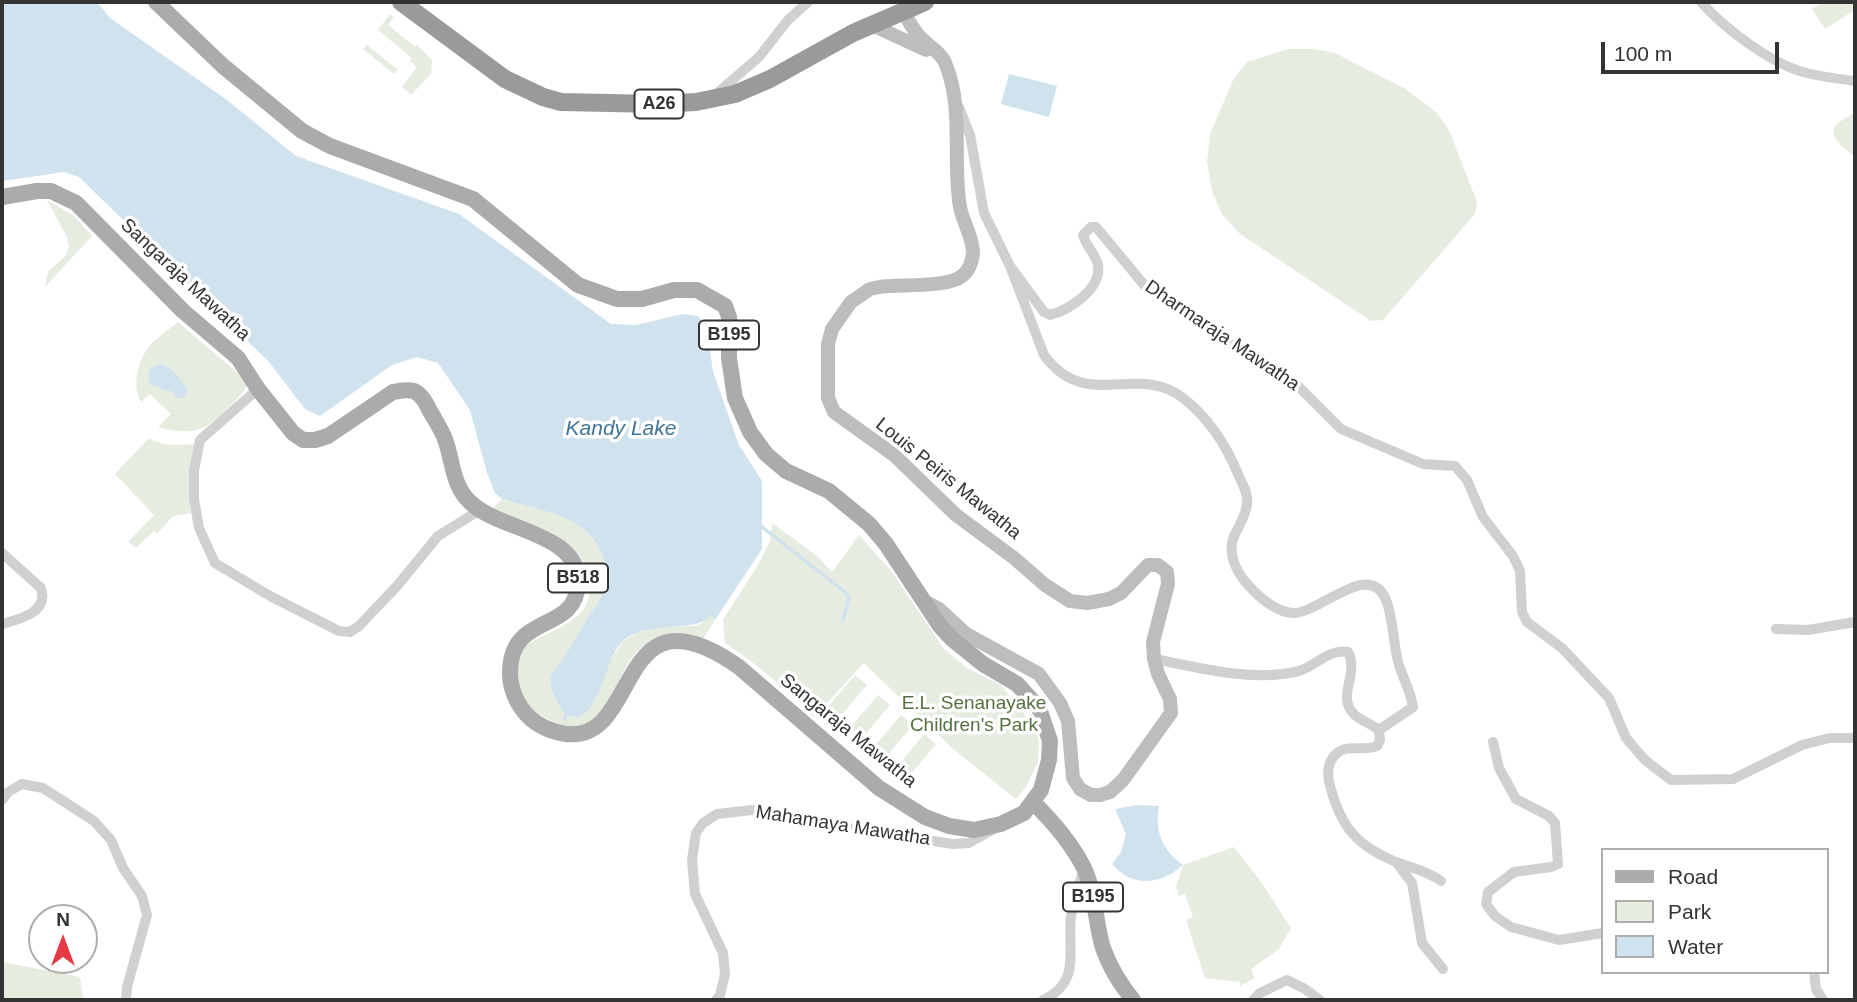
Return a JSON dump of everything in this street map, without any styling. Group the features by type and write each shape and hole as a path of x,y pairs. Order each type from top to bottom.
{"highway":[{"name":"A26","path":"401,2 505,79 543,97 561,102 617,104 679,104 709,100 749,88 825,47 925,2"}],"main road":[{"name":"B195","path":"156,2 223,66 302,131 330,146 473,199 578,285 617,299 642,299 674,290 697,290 725,306 729,317 729,358 735,398 750,432 766,454 786,471 829,491 869,524 952,639 983,664 1017,684 1039,708 1048,730 1049,760 1041,790 1034,803 1057,828 1084,869 1094,899 1103,947 1114,976 1133,1000"},
{"name":"Louis Peiris Mawatha","path":"904,12 914,31 944,60 949,72 955,97 955,159 959,203 972,245 972,261 968,270 948,283 879,287 870,289 851,302 839,316 830,337 828,398 840,418 894,455 957,515 1045,585 1070,601 1087,603 1109,600 1121,593 1148,565 1158,565 1167,572 1168,584 1153,642 1154,659 1170,699 1171,713 1123,780 1110,792 1091,795 1080,789 1073,778 1068,721 1039,674 966,634 939,608 922,600"},
{"path":"872,25 926,50 939,59 949,72"},
{"name":"Sangaraja Mawatha","path":"2,197 51,191 76,203 158,287 239,358 258,388 293,433 303,440 328,436 393,392 415,391 424,398 444,436 459,488 469,501 497,520 536,533 554,544 568,555 578,570 577,595 568,608 523,635 512,654 510,681 516,701 528,716 545,727 569,734 593,730 610,714 629,677 646,654 661,644 677,641 717,652 738,667 879,788 913,810 949,826 974,830 1016,819 1034,803"}],"street":[{"path":"709,100 760,57 788,20 808,2"},
{"path":"1701,2 1714,17 1761,52 1805,73 1855,81"},
{"name":"Dharmaraja Mawatha","path":"955,97 970,135 984,213 1010,266 1044,355 1052,367 1065,376 1090,386 1143,383 1163,386 1182,397 1205,418 1226,445 1248,501 1231,546 1237,571 1254,592 1276,608 1297,613 1318,606 1351,587 1367,583 1380,589 1386,600 1397,660 1413,707 1378,730"},
{"name":"Dharmaraja Mawatha","path":"1010,266 1044,312 1050,315 1057,313 1087,294 1093,287 1098,264 1083,235 1091,227 1096,227 1146,286 1214,334 1296,384 1341,429 1423,464 1455,466 1467,480 1483,517 1513,556 1520,571 1522,612 1527,622 1562,648 1609,698 1626,738 1645,760 1671,780 1733,779 1802,745 1830,738 1855,738"},
{"path":"258,388 200,440 194,471 194,499 199,528 215,563 270,596 339,631 350,632 397,586 438,536 480,510"},
{"path":"2,553 41,588 43,595 42,604 37,611 2,624"},
{"path":"1776,629 1808,630 1855,622"},
{"path":"1154,659 1209,670 1259,675 1301,671 1339,650 1348,652 1353,661 1346,692 1348,706 1356,716 1378,730 1380,740 1377,746 1370,749 1345,748 1337,753 1328,770 1330,787 1349,832 1361,844 1441,881"},
{"path":"1493,742 1499,768 1516,799 1549,816 1555,823 1559,857 1558,864 1551,867 1514,872 1488,892 1486,904 1495,916 1511,927 1559,940 1602,933"},
{"path":"2,800 8,792 22,784 43,788 94,821 111,840 123,868 142,897 147,915 127,987 126,1000"},
{"name":"Mahamaya Mawatha","path":"716,1000 720,995 725,974 723,953 695,894 692,860 696,833 703,823 717,814 752,810 953,844 969,842 1001,824"},
{"path":"1396,862 1412,883 1422,943 1443,969"},
{"path":"1043,1000 1062,985 1072,965 1070,920 1084,869"},
{"path":"1814,974 1816,989 1824,1000"},
{"path":"1253,1000 1259,993 1287,980 1320,1000"}],"green space":[{"path":"1823,2 1855,2 1855,10 1825,29 1812,9"},
{"path":"390,14 394,17 388,25 415,47 417,45 432,60 431,74 411,95 402,87 417,67 410,61 412,58 378,30"},
{"path":"367,45 398,70 394,74 363,49"},
{"path":"1288,49 1313,49 1335,53 1404,88 1436,112 1449,130 1477,202 1475,214 1383,320 1371,321 1240,234 1222,214 1212,191 1207,162 1210,134 1234,78 1247,62"},
{"path":"1855,113 1855,157 1836,139 1834,129 1837,124"},
{"path":"47,200 74,216 92,236 45,287 48,272 66,255 69,246"},
{"path":"178,322 247,381 246,388 224,412 208,425 192,431 158,427 171,414 150,394 141,402 137,389 137,375 144,354 154,341"},
{"path":"149,438 166,444 196,444 190,478 191,513 173,516 157,534 154,531 136,548 128,542 154,515 115,474"},
{"path":"502,499 570,521 593,539 603,555 606,584 603,593 550,676 552,694 564,714 577,717 602,681 622,642 636,633 656,627 695,626 711,613 715,620 702,641 671,637 649,642 632,658 603,712 587,724 571,729 535,711 521,697 517,688 515,676 520,650 580,614 587,602 589,584 585,567 566,543 538,527 492,509"},
{"name":"E.L. Senanayake Children's Park","path":"772,523 817,556 832,572 859,535 892,572 944,649 967,668 1001,685 1033,725 1039,740 1038,762 1026,787 1016,799 953,749 864,663 814,717 771,677 725,643 723,620 758,565 770,541"},
{"path":"855,675 867,685 839,718 827,708"},
{"path":"878,695 890,705 862,738 850,728"},
{"path":"901,715 913,725 885,758 873,748"},
{"path":"924,734 936,744 908,778 896,768"},
{"path":"1234,847 1291,928 1279,949 1251,969 1255,978 1240,986 1240,982 1205,978 1186,920 1193,917 1185,894 1179,896 1176,887 1183,865"},
{"path":"2,962 28,967 28,974 80,977 83,1000 2,1000"}],"water":[{"name":"Kandy Lake","path":"2,2 97,2 110,18 227,100 296,156 459,214 611,324 636,325 682,314 698,316 707,328 713,372 739,445 762,481 762,549 715,620 711,614 696,624 645,630 632,635 615,651 593,704 585,713 576,717 564,714 552,693 550,676 568,651 606,584 603,555 593,539 570,521 502,499 495,493 470,410 438,363 417,357 392,365 320,416 305,409 269,362 79,177 64,172 2,181"},
{"path":"1009,74 1057,86 1049,117 1001,104"},
{"path":"161,364 173,371 186,387 188,391 182,399 177,398 173,392 151,385 149,371"},
{"path":"1136,805 1159,806 1158,824 1162,840 1170,853 1183,865 1156,880 1128,877 1112,864 1121,852 1126,834 1115,809"}],"waterway":[{"path":"761,526 846,593 849,598 843,620"},
{"path":"564,719 566,715"}]}
